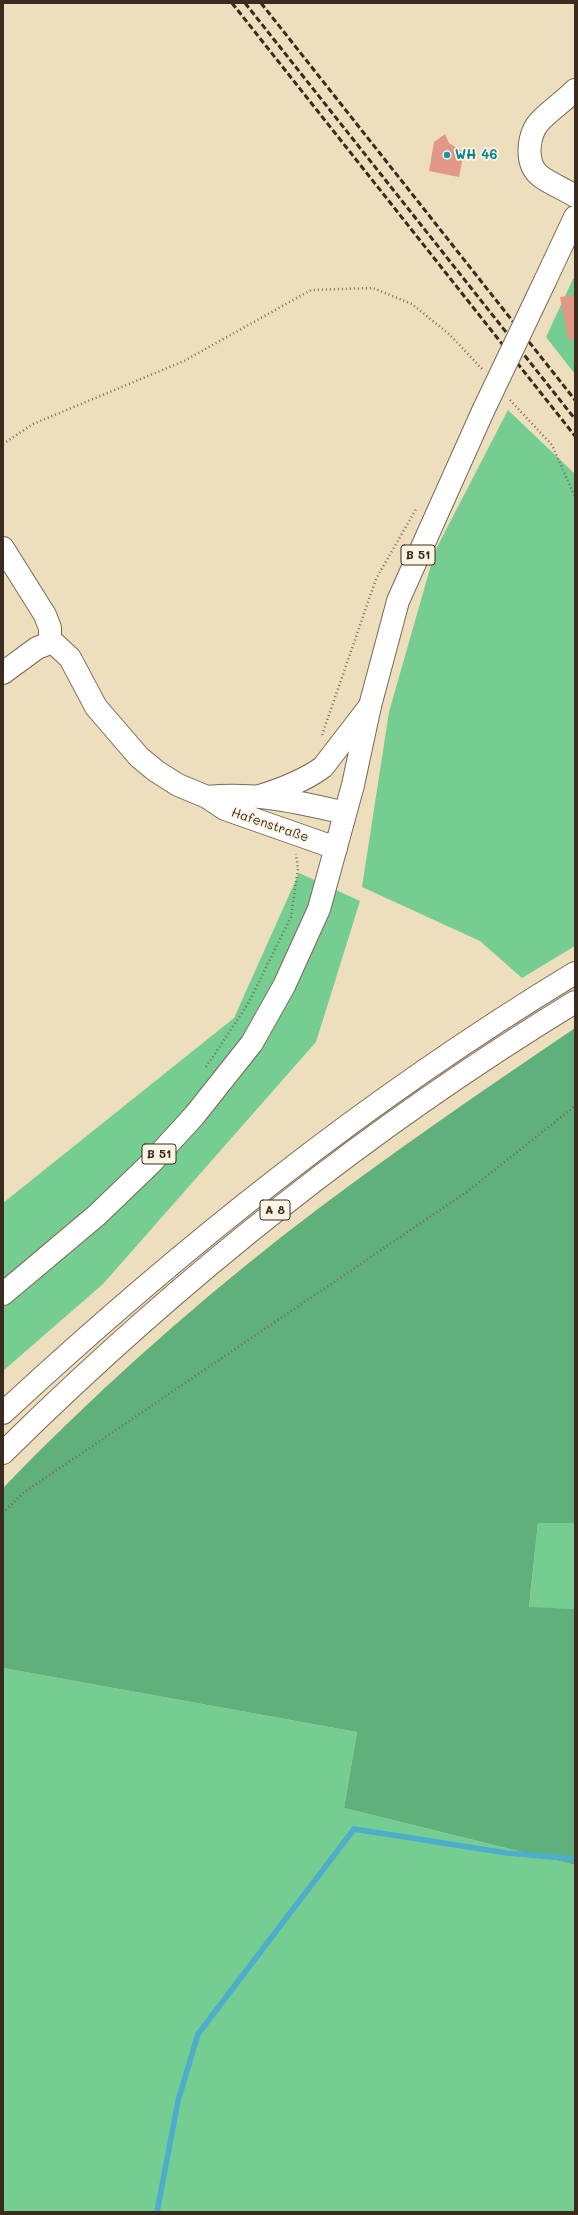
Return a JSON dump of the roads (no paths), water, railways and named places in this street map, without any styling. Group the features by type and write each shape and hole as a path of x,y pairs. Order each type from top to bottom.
{"main road":[{"path":"575,90 563,103 540,121 529,142 531,159 539,175 575,196"},
{"name":"B 51","path":"3,1294 97,1215 151,1163 194,1116 252,1042 301,952 319,909 345,813 370,706 404,586 483,411 575,217"},
{"path":"3,548 45,615 50,628 50,644 37,648 3,673"},
{"name":"Hafenstraße","path":"50,644 60,647 70,658 96,707 139,757 178,785 207,797 225,809 336,848"},
{"name":"Hafenstraße","path":"260,796 286,788 323,767 370,706"},
{"name":"Hafenstraße","path":"207,797 232,794 280,798 345,813"},
{"name":"A 8","path":"3,1413 149,1281 253,1195 349,1122 444,1056 575,973"},
{"name":"A 8","path":"3,1453 86,1373 163,1304 269,1215 364,1142 458,1076 575,1002"}],"waterway":[{"path":"157,2212 178,2101 198,2034 354,1829 507,1853 575,1859"}],"railway":[{"path":"232,3 575,436"},
{"path":"245,3 575,419"},
{"path":"261,3 575,400"}],"place":[{"name":"WH 46","path":"447,155"}]}
